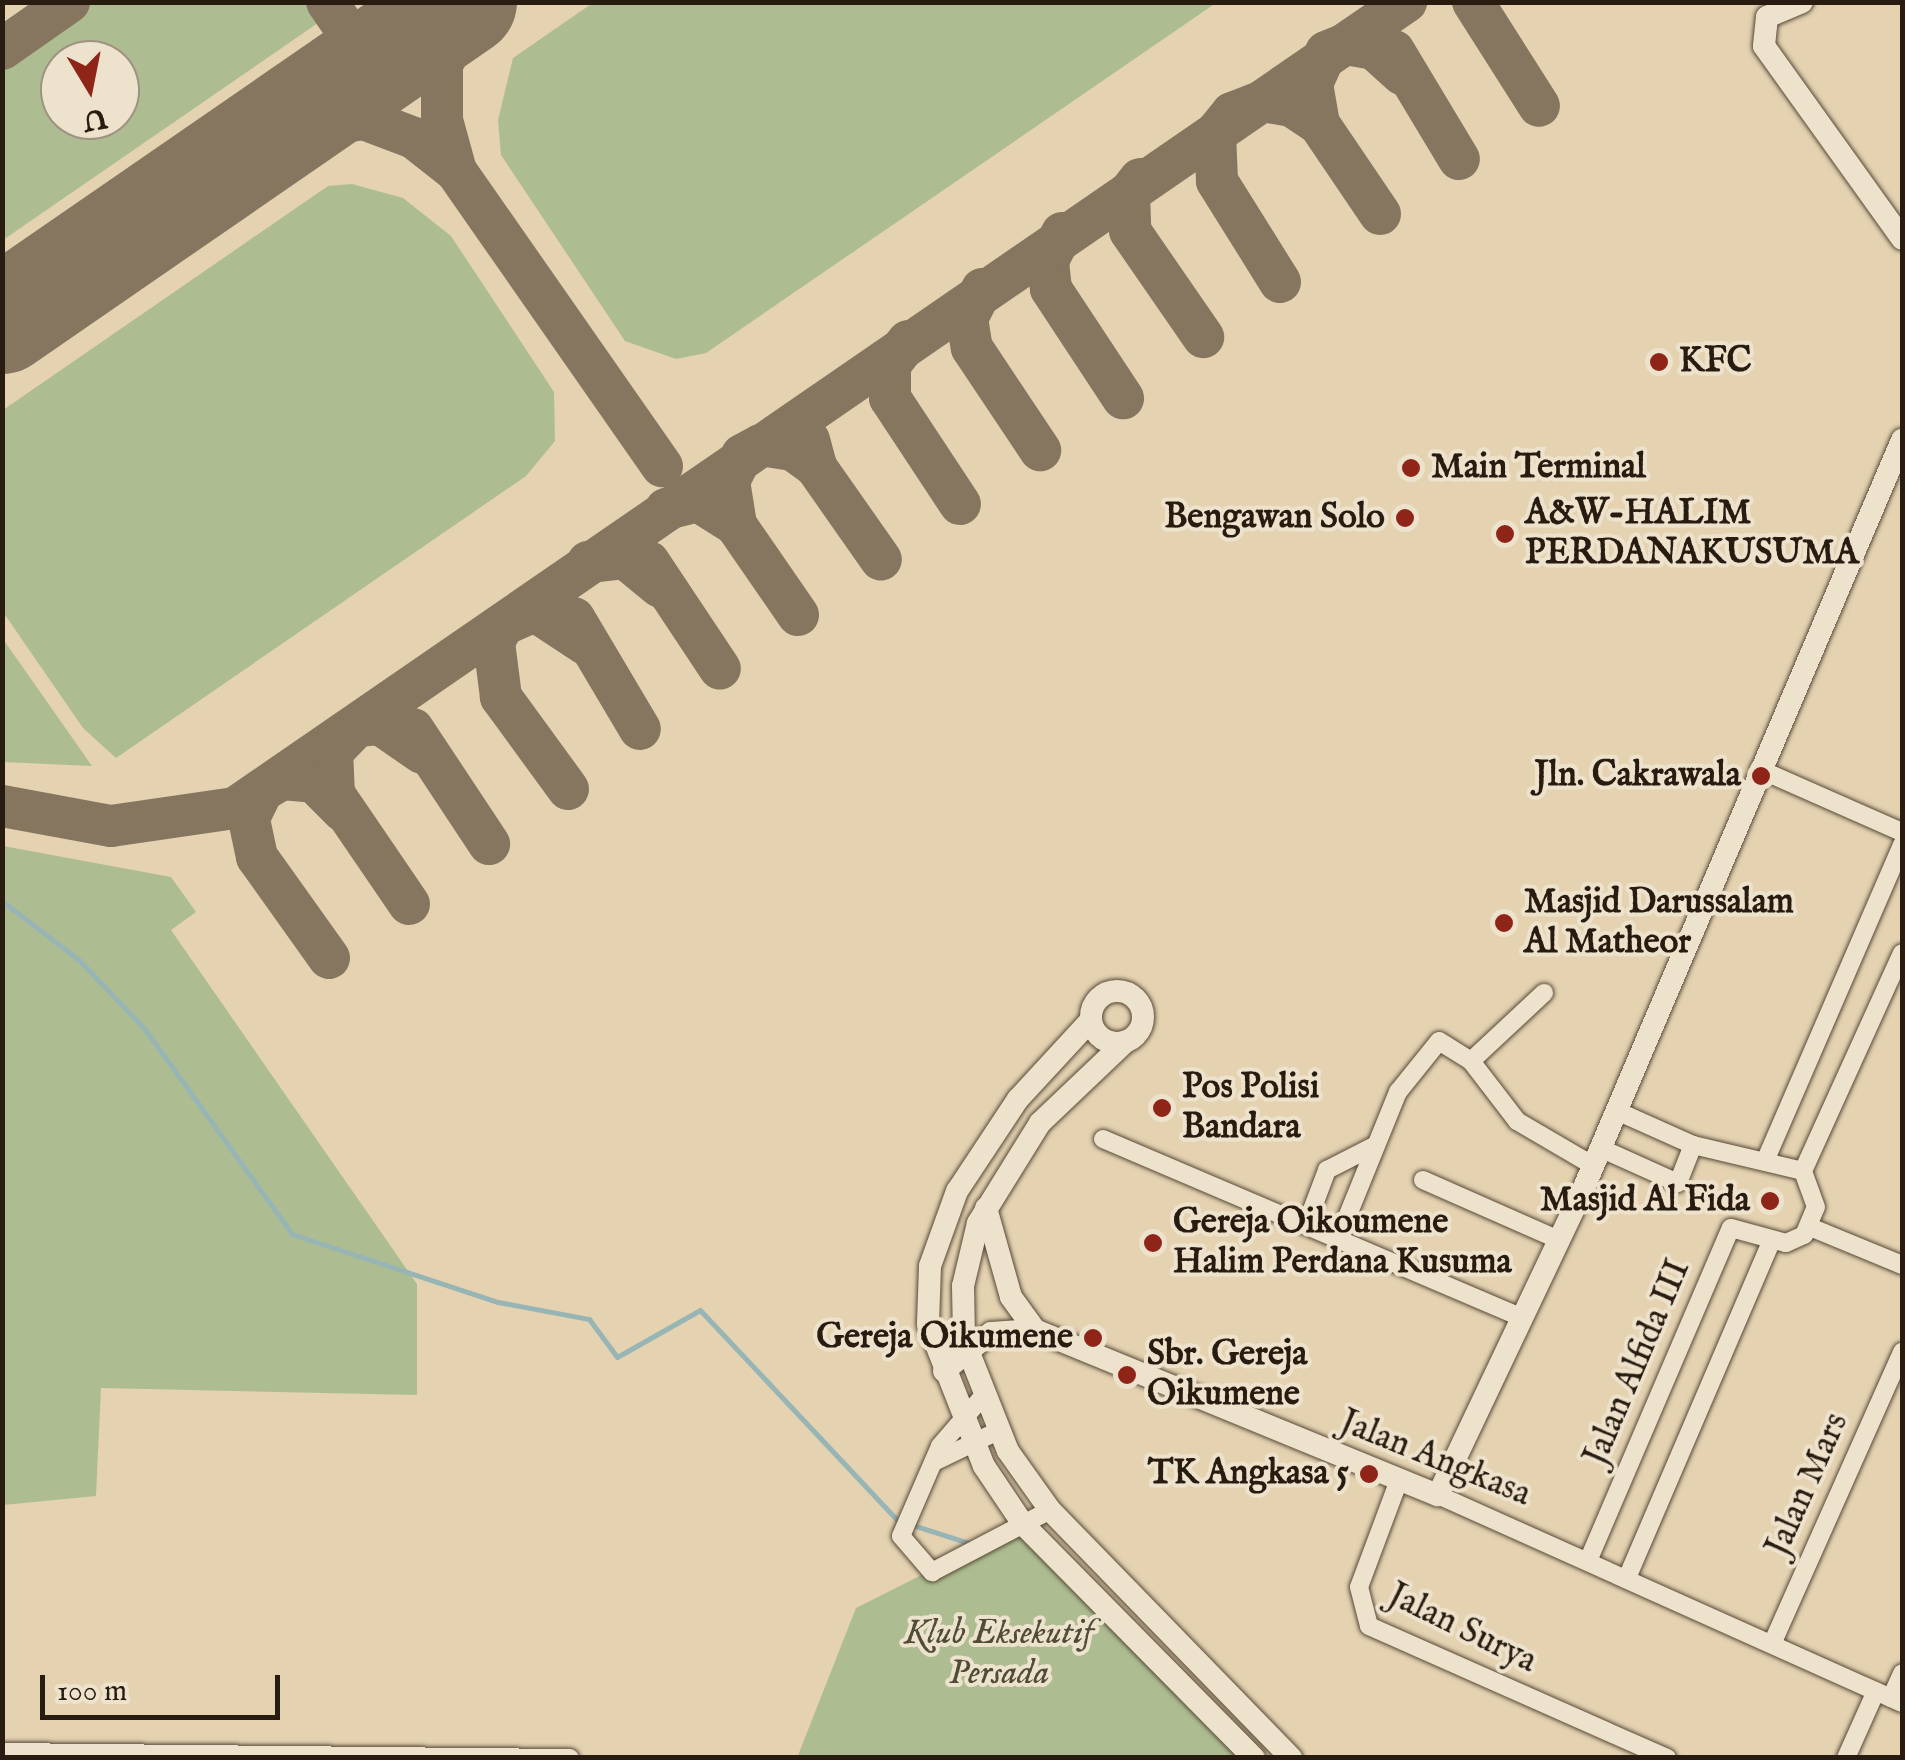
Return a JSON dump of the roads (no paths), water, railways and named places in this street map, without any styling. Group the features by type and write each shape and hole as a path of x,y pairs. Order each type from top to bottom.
{"street":[{"path":"1802,2 1767,17 1764,46 1898,225"},
{"path":"1438,1496 1559,1240 1759,769 1892,488 1902,440"},
{"path":"1759,769 1902,832"},
{"path":"1766,1159 1902,844"},
{"path":"1803,1171 1902,952"},
{"path":"1471,1061 1544,993"},
{"path":"1254,1758 1023,1524 972,1439 944,1372 927,1308 941,1224 1018,1100 1091,1020 1105,994 1132,996 1143,1019 1125,1042 1040,1122 986,1208 962,1286 967,1351 1000,1430 1050,1510 1291,1758"},
{"path":"1091,1020 1103,1039 1125,1042"},
{"path":"1338,1237 1376,1144 1430,1046 1452,1044 1471,1061 1517,1121 1596,1156 1678,1184 1693,1146"},
{"path":"1616,1110 1693,1146 1766,1159 1803,1171 1816,1199 1810,1227"},
{"path":"1103,1139 1523,1318"},
{"path":"1308,1224 1328,1170 1376,1144"},
{"path":"1423,1180 1559,1240"},
{"path":"986,1208 1011,1297 1035,1330"},
{"path":"1627,1578 1770,1244 1810,1227 1902,1265"},
{"name":"Jalan Alfida III","path":"1588,1561 1731,1228 1770,1244"},
{"path":"944,1372 967,1351 1004,1328 1035,1330"},
{"name":"Jalan Angkasa","path":"1035,1330 1438,1496 1890,1697"},
{"name":"Jalan Mars","path":"1772,1644 1902,1352"},
{"path":"985,1394 962,1415 934,1462 905,1527 932,1572 1050,1510"},
{"path":"934,1462 972,1439 1000,1430"},
{"name":"Jalan Surya","path":"1399,1480 1358,1588 1369,1626 1667,1758"},
{"path":"1846,1758 1890,1697 1902,1672"},
{"path":"2,1752 570,1758"}],"waterway":[{"path":"2,901 79,960 144,1028 292,1234 498,1302 589,1319 617,1357 700,1310 897,1520 972,1544"}],"place":[{"name":"KFC","path":"1659,362"},
{"name":"Main Terminal","path":"1411,468"},
{"name":"Bengawan Solo","path":"1405,518"},
{"name":"A&W-HALIM PERDANAKUSUMA","path":"1505,534"},
{"name":"Jln. Cakrawala","path":"1761,776"},
{"name":"Masjid Darussalam Al Matheor","path":"1504,923"},
{"name":"Pos Polisi Bandara","path":"1162,1108"},
{"name":"Masjid Al Fida","path":"1770,1201"},
{"name":"Gereja Oikoumene Halim Perdana Kusuma","path":"1153,1243"},
{"name":"Gereja Oikumene","path":"1093,1338"},
{"name":"Sbr. Gereja Oikumene","path":"1127,1375"},
{"name":"TK Angkasa 5","path":"1369,1474"}],"park label":[{"name":"Klub Eksekutif Persada","path":"999,1654"}]}
